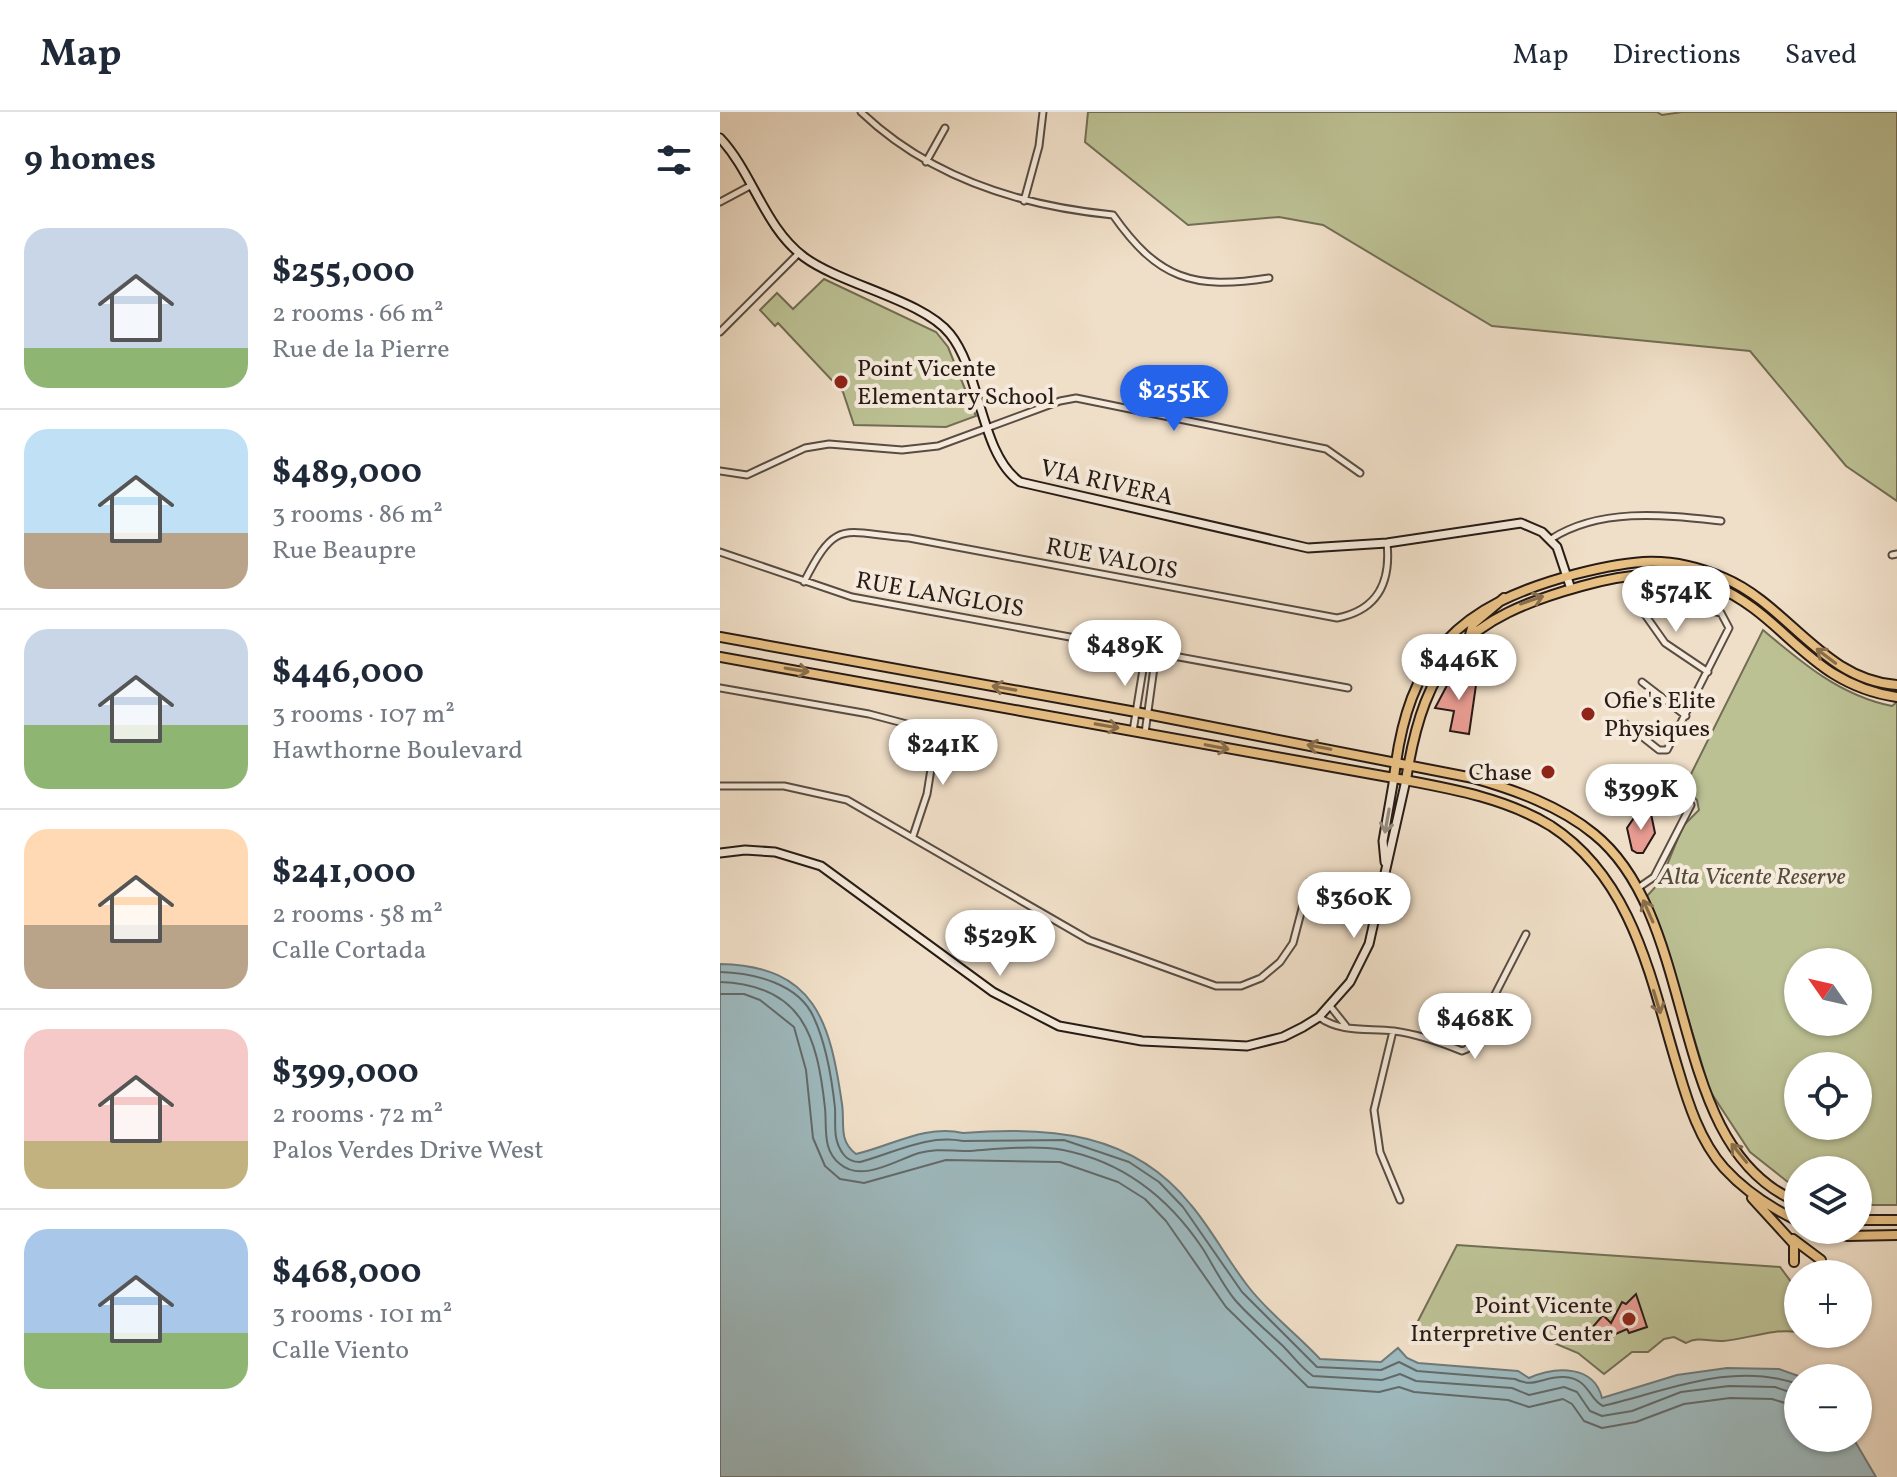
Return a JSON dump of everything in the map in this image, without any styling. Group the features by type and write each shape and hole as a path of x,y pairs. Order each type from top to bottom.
{"main road":[{"path":"1394,778 1408,708 1426,667 1457,629 1504,597 1569,576 1642,560 1685,565 1746,590 1847,671 1897,685"},
{"path":"1652,577 1671,565 1685,565"},
{"path":"1406,780 1433,683 1470,635 1505,611 1611,578 1652,577 1713,586 1751,607 1828,673 1862,689 1897,697"},
{"path":"1470,635 1473,624 1499,605 1504,597"},
{"path":"720,637 1396,762 1504,787 1558,811 1595,834 1638,888 1653,921 1709,1102 1727,1138 1755,1172 1784,1192"},
{"path":"720,657 1406,780 1481,797 1520,810 1566,837 1606,879 1637,934 1694,1116 1724,1168 1784,1232"},
{"path":"1724,1168 1762,1201 1784,1213"},
{"path":"1872,1220 1897,1220"},
{"path":"1872,1236 1897,1235"},
{"path":"1799,1244 1821,1260"}],"street":[{"path":"861,112 906,151 926,162 1024,201 1113,215 1141,252 1177,276 1198,282 1230,284 1269,278"},
{"path":"1024,201 1039,146 1043,112"},
{"path":"926,162 945,128"},
{"name":"VIA RIVERA","path":"720,138 750,186 799,253 817,266 941,325 957,344 1007,470 1029,485 1308,548 1387,543 1521,523 1530,525 1551,539"},
{"path":"720,202 750,186"},
{"path":"720,332 799,253"},
{"path":"720,471 747,475 805,448 829,444 919,450 1076,398 1326,449 1360,473"},
{"path":"1571,589 1569,576 1551,539 1573,526 1642,514 1721,521"},
{"name":"RUE VALOIS","path":"804,582 830,538 850,533 909,538 1337,618 1354,615 1379,594 1388,574 1387,543"},
{"name":"RUE LANGLOIS","path":"720,552 852,597 1348,688"},
{"path":"1626,724 1663,752 1686,716 1728,634 1726,617 1714,610 1657,600 1650,594 1652,577"},
{"path":"1652,577 1657,600"},
{"path":"1636,602 1665,643 1708,672"},
{"path":"1133,731 1146,651"},
{"path":"1145,733 1156,653"},
{"path":"1642,682 1686,716"},
{"path":"720,688 869,714 937,732 927,794 913,836"},
{"path":"1385,864 1383,841 1394,778"},
{"path":"720,853 745,850 775,852 821,866 993,992 1025,1011 1081,1032 1164,1043 1247,1046 1283,1037 1319,1017 1362,962 1385,864 1393,846 1406,780"},
{"path":"720,786 753,784 818,792 870,811 1089,940 1216,986 1241,986 1261,978 1280,962 1293,943 1309,882 1353,889 1366,884 1379,887"},
{"path":"1638,888 1654,877 1691,805"},
{"path":"1353,889 1362,898 1377,902"},
{"path":"1319,1017 1331,1025 1393,1031 1438,1041 1462,1051 1467,1049 1526,934"},
{"path":"1330,1006 1347,1027"},
{"path":"1393,1031 1374,1110 1380,1152 1400,1200"}],"green space":[{"path":"1088,112 1657,112 1662,115 1682,112 1897,112 1897,501 1846,466 1750,351 1492,326 1323,225 1279,217 1188,225 1085,142"},
{"path":"824,279 936,332 948,347 976,416 946,427 854,425 843,392 778,323 775,326 760,310 777,293 793,309"},
{"name":"Alta Vicente Reserve","path":"1763,630 1839,686 1873,701 1892,706 1897,702 1897,1205 1872,1205 1872,1156 1784,1156 1784,1179 1750,1152 1710,1091 1673,968 1647,896 1660,882 1683,826 1699,810 1697,800 1684,788"},
{"path":"1457,1245 1780,1267 1784,1272 1784,1331 1718,1341 1686,1343 1674,1337 1664,1339 1648,1352 1632,1352 1604,1374 1578,1353 1530,1333 1514,1330 1447,1337 1415,1327"}],"water":[{"path":"720,964 752,967 778,975 798,988 812,1004 831,1048 842,1104 844,1137 856,1154 936,1131 1027,1131 1088,1139 1116,1148 1143,1162 1168,1181 1199,1215 1255,1295 1320,1359 1381,1362 1398,1348 1407,1358 1418,1363 1518,1371 1529,1378 1551,1371 1573,1371 1591,1379 1602,1398 1677,1375 1727,1368 1779,1369 1784,1371 1784,1452 1861,1452 1876,1477 720,1477"}],"building":[{"path":"1453,674 1477,678 1469,734 1450,731 1454,711 1435,708"},
{"path":"1638,812 1651,814 1655,833 1643,853 1637,853 1632,850 1627,828"},
{"name":"Point Vicente Interpretive Center","path":"1636,1294 1647,1327 1629,1333 1627,1329 1604,1339 1591,1329 1603,1315 1611,1323 1622,1302 1626,1304"}],"place":[{"name":"Point Vicente Elementary School","path":"841,382"},
{"name":"Ofie's Elite Physiques","path":"1588,714"},
{"name":"Chase","path":"1548,772"},
{"name":"Point Vicente Interpretive Center","path":"1629,1319"}]}
